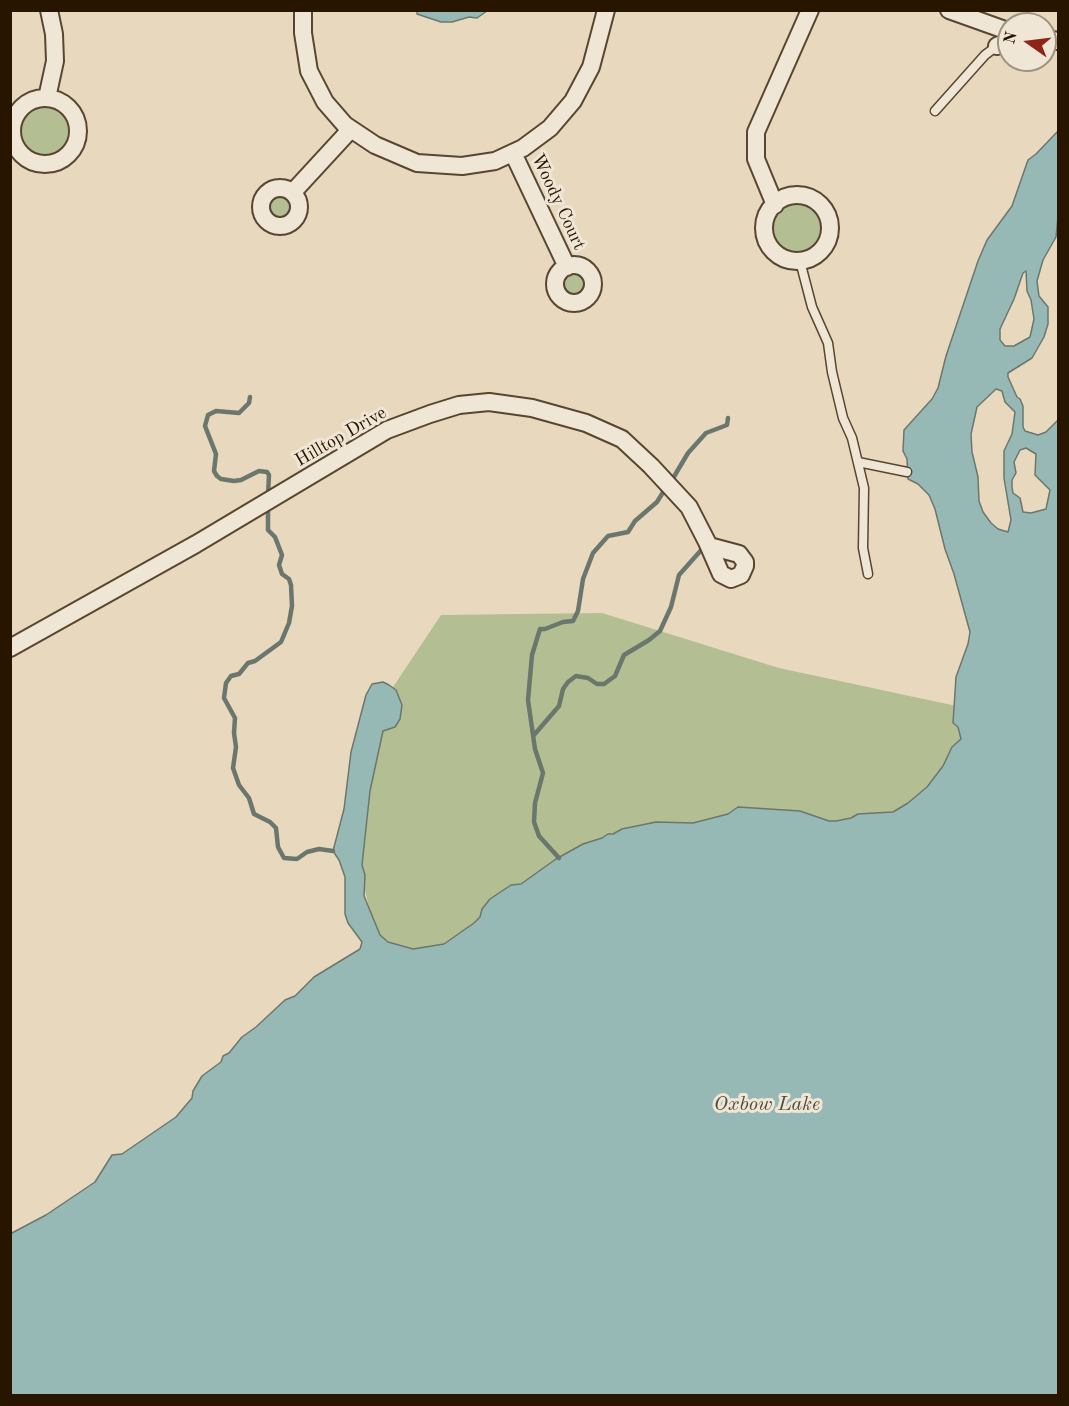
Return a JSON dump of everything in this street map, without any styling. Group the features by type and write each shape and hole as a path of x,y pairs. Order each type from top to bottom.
{"street":[{"path":"47,98 56,61 49,10"},
{"path":"303,10 303,33 309,71 325,102 351,129 375,145 417,164 462,166 495,161 523,148 550,128 573,101 591,67 606,10"},
{"path":"775,205 756,159 756,132 810,10"},
{"path":"949,10 997,35"},
{"path":"47,98 63,103 69,108 77,122 78,130 70,153 57,162 42,165 27,160 21,155 13,141 12,126 25,105 31,101 47,98"},
{"path":"292,192 351,129"},
{"name":"Woody Court","path":"513,153 567,267"},
{"path":"795,195 806,196 817,201 825,210 830,232 827,243 820,252 800,261 781,257 767,242 765,222 768,213 775,205 784,198 795,195"},
{"name":"Hilltop Drive","path":"10,648 205,539 387,430 459,405 489,402 532,408 586,423 622,439 689,507 709,546"}],"lane":[{"path":"935,111 985,55 997,45"},
{"path":"800,261 812,307 828,343 840,406 852,438 864,488 863,548 868,574"},
{"path":"858,462 907,472"}],"green space":[{"path":"43,106 61,113 68,131 61,149 43,156 25,149 18,131 25,113"},
{"path":"279,195 288,198 291,207 288,216 279,219 270,216 267,207 270,198"},
{"path":"798,203 812,207 819,214 823,228 819,242 812,249 798,253 784,249 777,242 773,228 777,214 784,207"},
{"path":"576,274 585,277 588,286 585,295 576,298 567,295 564,286 567,277"},
{"path":"602,613 779,668 1003,716 935,847 381,959 352,835 381,705 441,615"}],"water":[{"path":"417,10 487,11 477,18 469,17 452,22 441,22 417,14"},
{"name":"Oxbow Lake","path":"1058,131 1056,237 1043,260 1037,281 1039,296 1048,307 1048,324 1044,337 1032,358 1008,373 1008,377 1023,406 1025,431 1038,435 1046,432 1058,420 1058,1395 11,1395 10,1234 46,1215 95,1182 112,1155 122,1154 176,1117 192,1098 193,1091 202,1076 221,1062 223,1056 229,1053 242,1037 285,1000 295,996 314,977 360,949 362,942 348,923 345,914 345,877 333,851 344,809 351,752 366,695 372,684 383,682 389,685 396,690 402,705 400,719 395,727 383,731 370,791 362,865 365,875 364,896 380,935 388,942 413,949 444,944 474,923 490,899 511,885 521,884 556,859 583,844 622,829 656,822 693,823 728,814 738,807 800,811 829,821 836,821 858,814 893,812 927,787 943,766 952,747 961,739 958,727 953,723 956,677 970,632 935,509 929,495 918,484 908,479 907,459 903,451 904,430 932,399 938,388 946,356 978,261 987,240 1012,206 1028,160","holes":["1026,271 1027,291 1034,319 1030,337 1014,346 1005,346 1000,340 1000,329 1023,273","996,389 1002,391 1005,402 1015,412 1012,434 1004,451 1004,478 1011,520 1008,532 998,529 991,523 979,501 978,477 972,452 971,434 977,407","1026,448 1036,454 1035,475 1050,490 1046,509 1031,513 1023,512 1020,498 1013,493 1012,480 1016,473 1014,462 1020,450"]}],"waterway":[{"path":"250,397 249,403 239,413 216,411 208,415 205,426 216,454 214,471 217,476 234,481 259,471 267,472 269,475 268,495"},
{"path":"672,480 688,453 706,433 727,425 728,418"},
{"path":"559,858 539,836 534,822 535,803 543,773 535,749 528,700 532,655 540,629 573,621 578,611 583,579 593,553 608,536 628,532 635,521 657,502 665,489"},
{"path":"268,507 268,530 275,537 282,555 279,565 282,574 289,579 291,585 292,606 289,623 281,642 255,661 248,663 239,674 231,676 226,683 224,698 235,718 236,747 233,768 239,785 249,798 254,814 270,822 276,828 278,847 284,858 297,859 307,852 319,849 333,851"},
{"path":"534,735 559,706 563,689 568,682 576,676 588,678 597,684 604,684 615,676 624,655 660,631 671,607 679,575 703,548"}]}
